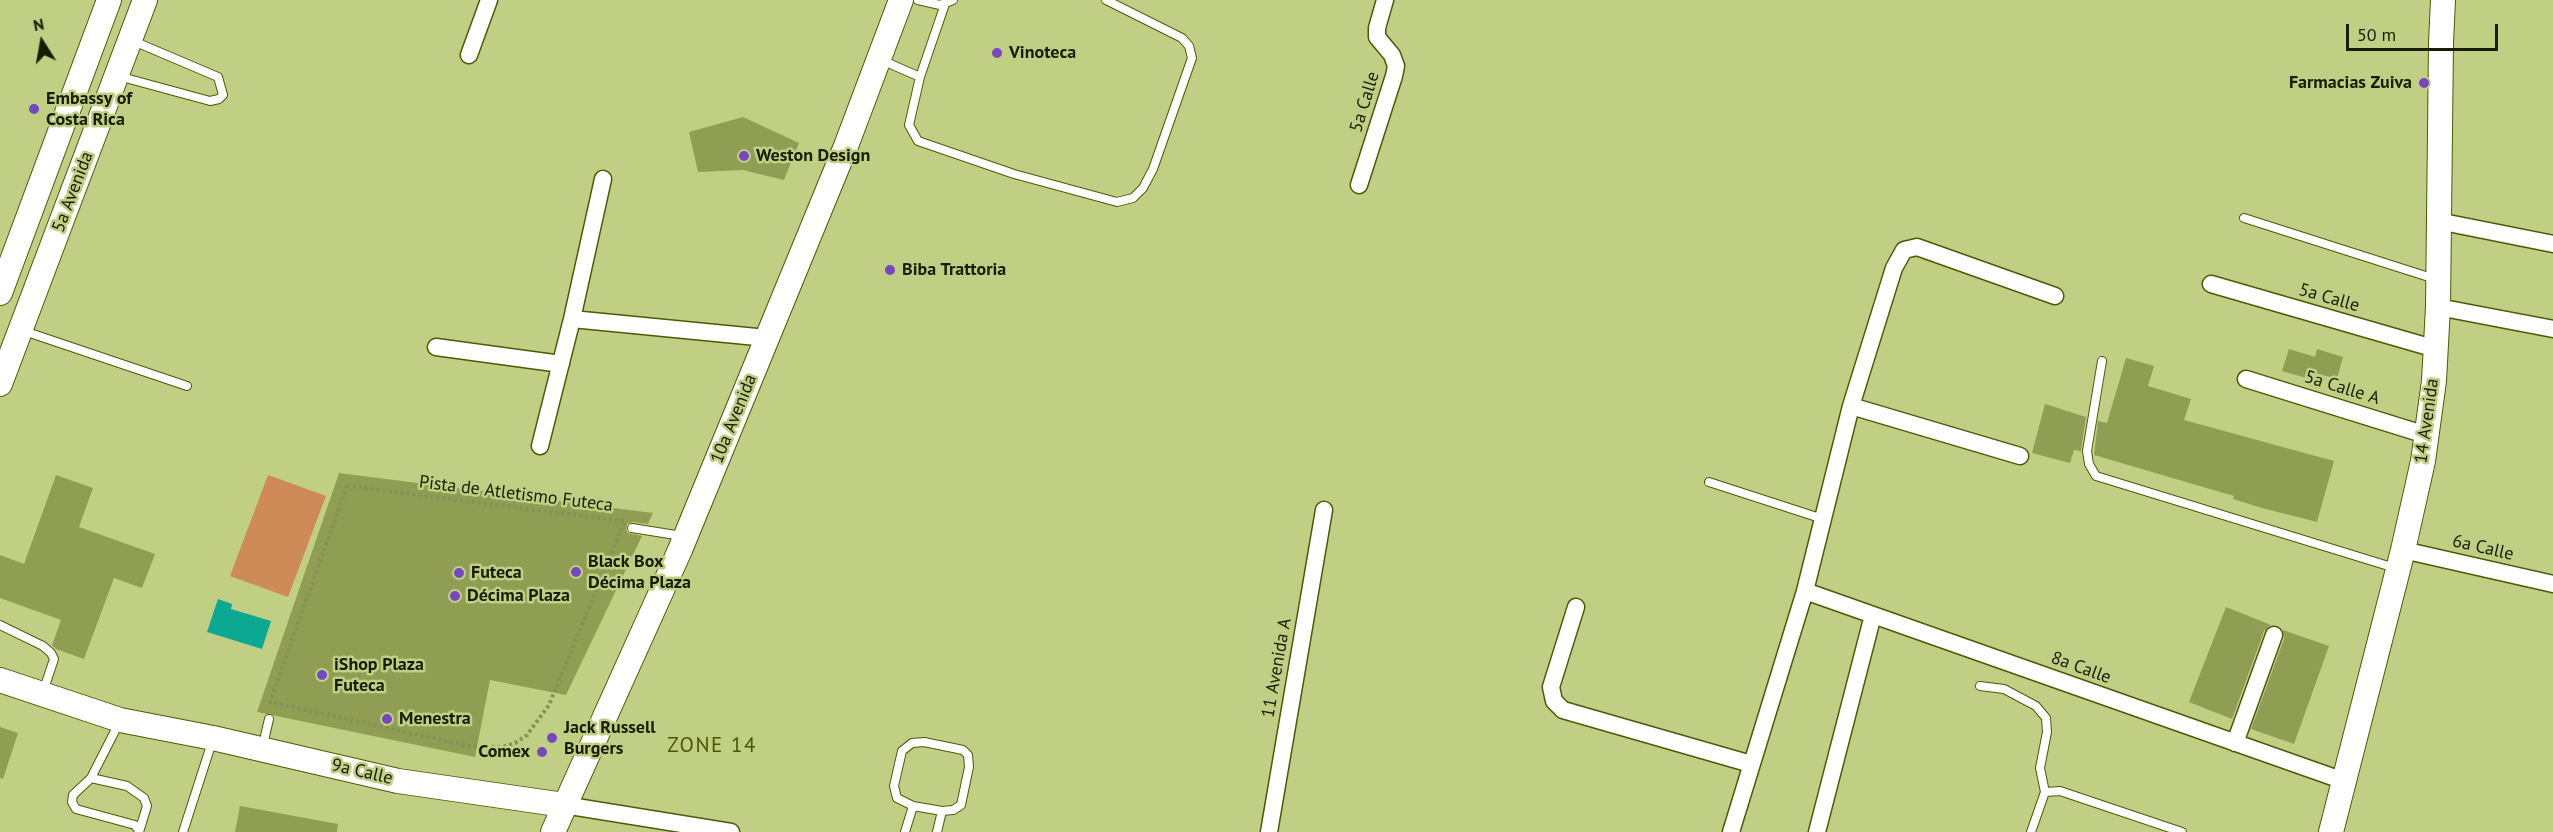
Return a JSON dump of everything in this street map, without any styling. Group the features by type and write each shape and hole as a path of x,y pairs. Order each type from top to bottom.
{"street":[{"name":"5a Avenida","path":"0,294 109,0"},
{"name":"5a Avenida","path":"0,384 145,0"},
{"path":"469,55 489,0"},
{"name":"10a Avenida","path":"553,832 684,546 846,146 901,0"},
{"name":"5a Calle","path":"1359,185 1396,66 1392,56 1377,37 1377,28 1385,0"},
{"name":"14 Avenida","path":"2331,832 2401,559 2426,435 2436,350 2438,307 2444,0"},
{"path":"540,446 572,319 603,179"},
{"path":"2438,221 2553,244"},
{"path":"1731,832 1805,591 1851,406 1894,268 1904,250 1917,247 2055,296"},
{"name":"5a Calle","path":"2211,284 2436,350"},
{"path":"2438,307 2553,329"},
{"path":"572,319 767,339"},
{"path":"436,347 561,364"},
{"name":"5a Calle A","path":"2246,379 2426,435"},
{"path":"1851,406 2020,456"},
{"name":"11 Avenida A","path":"1269,832 1324,510"},
{"name":"6a Calle","path":"2401,559 2553,584"},
{"name":"8a Calle","path":"1805,591 2344,781"},
{"path":"1576,608 1551,687 1554,701 1563,710 1751,764"},
{"path":"1817,832 1873,615"},
{"path":"2235,743 2274,635"},
{"name":"9a Calle","path":"0,680 120,720 213,738 398,781 731,832"}],"lane":[{"path":"918,0 934,5 949,2"},
{"path":"949,2 920,77 909,124 918,141 1014,174 1117,202 1133,198 1143,188 1153,169 1192,58 1189,46 1182,38 1106,0"},
{"path":"117,76 210,101 219,99 223,95 218,76 130,40"},
{"path":"879,59 920,77"},
{"path":"2244,218 2438,280"},
{"path":"21,330 187,386"},
{"path":"2102,361 2087,451 2089,464 2097,476 2401,559"},
{"path":"1709,482 1823,519"},
{"path":"632,528 684,546"},
{"path":"0,625 44,646 51,653 54,659 42,695"},
{"path":"1980,686 2004,689 2036,706 2046,718 2048,732 2040,768 2045,792 2031,832"},
{"path":"262,749 269,719"},
{"path":"120,720 91,778 72,798 76,809 135,825 139,831"},
{"path":"183,832 213,738"},
{"path":"924,742 963,750 968,755 969,767 961,805 952,810 942,811 913,806 897,798 894,786 902,750 912,743 924,742"},
{"path":"91,778 126,786 144,798 147,806 139,831"},
{"path":"2045,792 2060,791 2182,832"},
{"path":"905,832 913,806"},
{"path":"937,832 942,811"}],"path":[{"name":"Pista de Atletismo Futeca","path":"347,486 625,521 549,705 527,735 515,743 502,747 469,746 270,702 347,486"}],"shaded area":[{"path":"268,475 326,496 288,597 230,576"}],"water":[{"path":"218,599 232,604 231,609 271,621 262,649 207,632"}],"building":[{"name":"Weston Design","path":"743,117 799,143 784,180 743,170 698,172 689,132"},
{"path":"2289,349 2315,357 2317,349 2343,357 2337,379 2312,372 2310,379 2282,371"},
{"path":"2126,358 2154,366 2148,386 2191,399 2184,420 2334,461 2317,522 2262,508 2233,499 2234,496 2094,455 2098,421 2107,423"},
{"path":"2045,404 2086,417 2081,451 2074,450 2070,463 2032,453"},
{"name":"Décima Plaza","path":"339,473 653,513 648,524 632,522 627,524 628,533 642,536 566,695 490,680 475,757 257,712"},
{"path":"56,475 93,488 79,527 155,554 142,588 114,578 84,659 56,649 52,645 61,620 0,598 0,555 24,564"},
{"path":"2226,607 2271,625 2264,631 2232,719 2189,702"},
{"path":"2283,630 2329,646 2294,744 2251,729 2284,639"},
{"path":"0,727 18,733 3,779 0,778"},
{"path":"240,806 338,824 337,832 235,832"}],"place":[{"name":"Vinoteca","path":"997,53"},
{"name":"Farmacias Zuiva","path":"2424,83"},
{"name":"Embassy of Costa Rica","path":"34,109"},
{"name":"Weston Design","path":"744,156"},
{"name":"Biba Trattoria","path":"890,270"},
{"name":"Black Box Décima Plaza","path":"576,572"},
{"name":"Futeca","path":"459,573"},
{"name":"Décima Plaza","path":"455,596"},
{"name":"iShop Plaza Futeca","path":"322,675"},
{"name":"Menestra","path":"387,719"},
{"name":"Jack Russell Burgers","path":"552,738"},
{"name":"Comex","path":"542,752"}],"district":[{"name":"ZONE 14","path":"712,746"}]}
